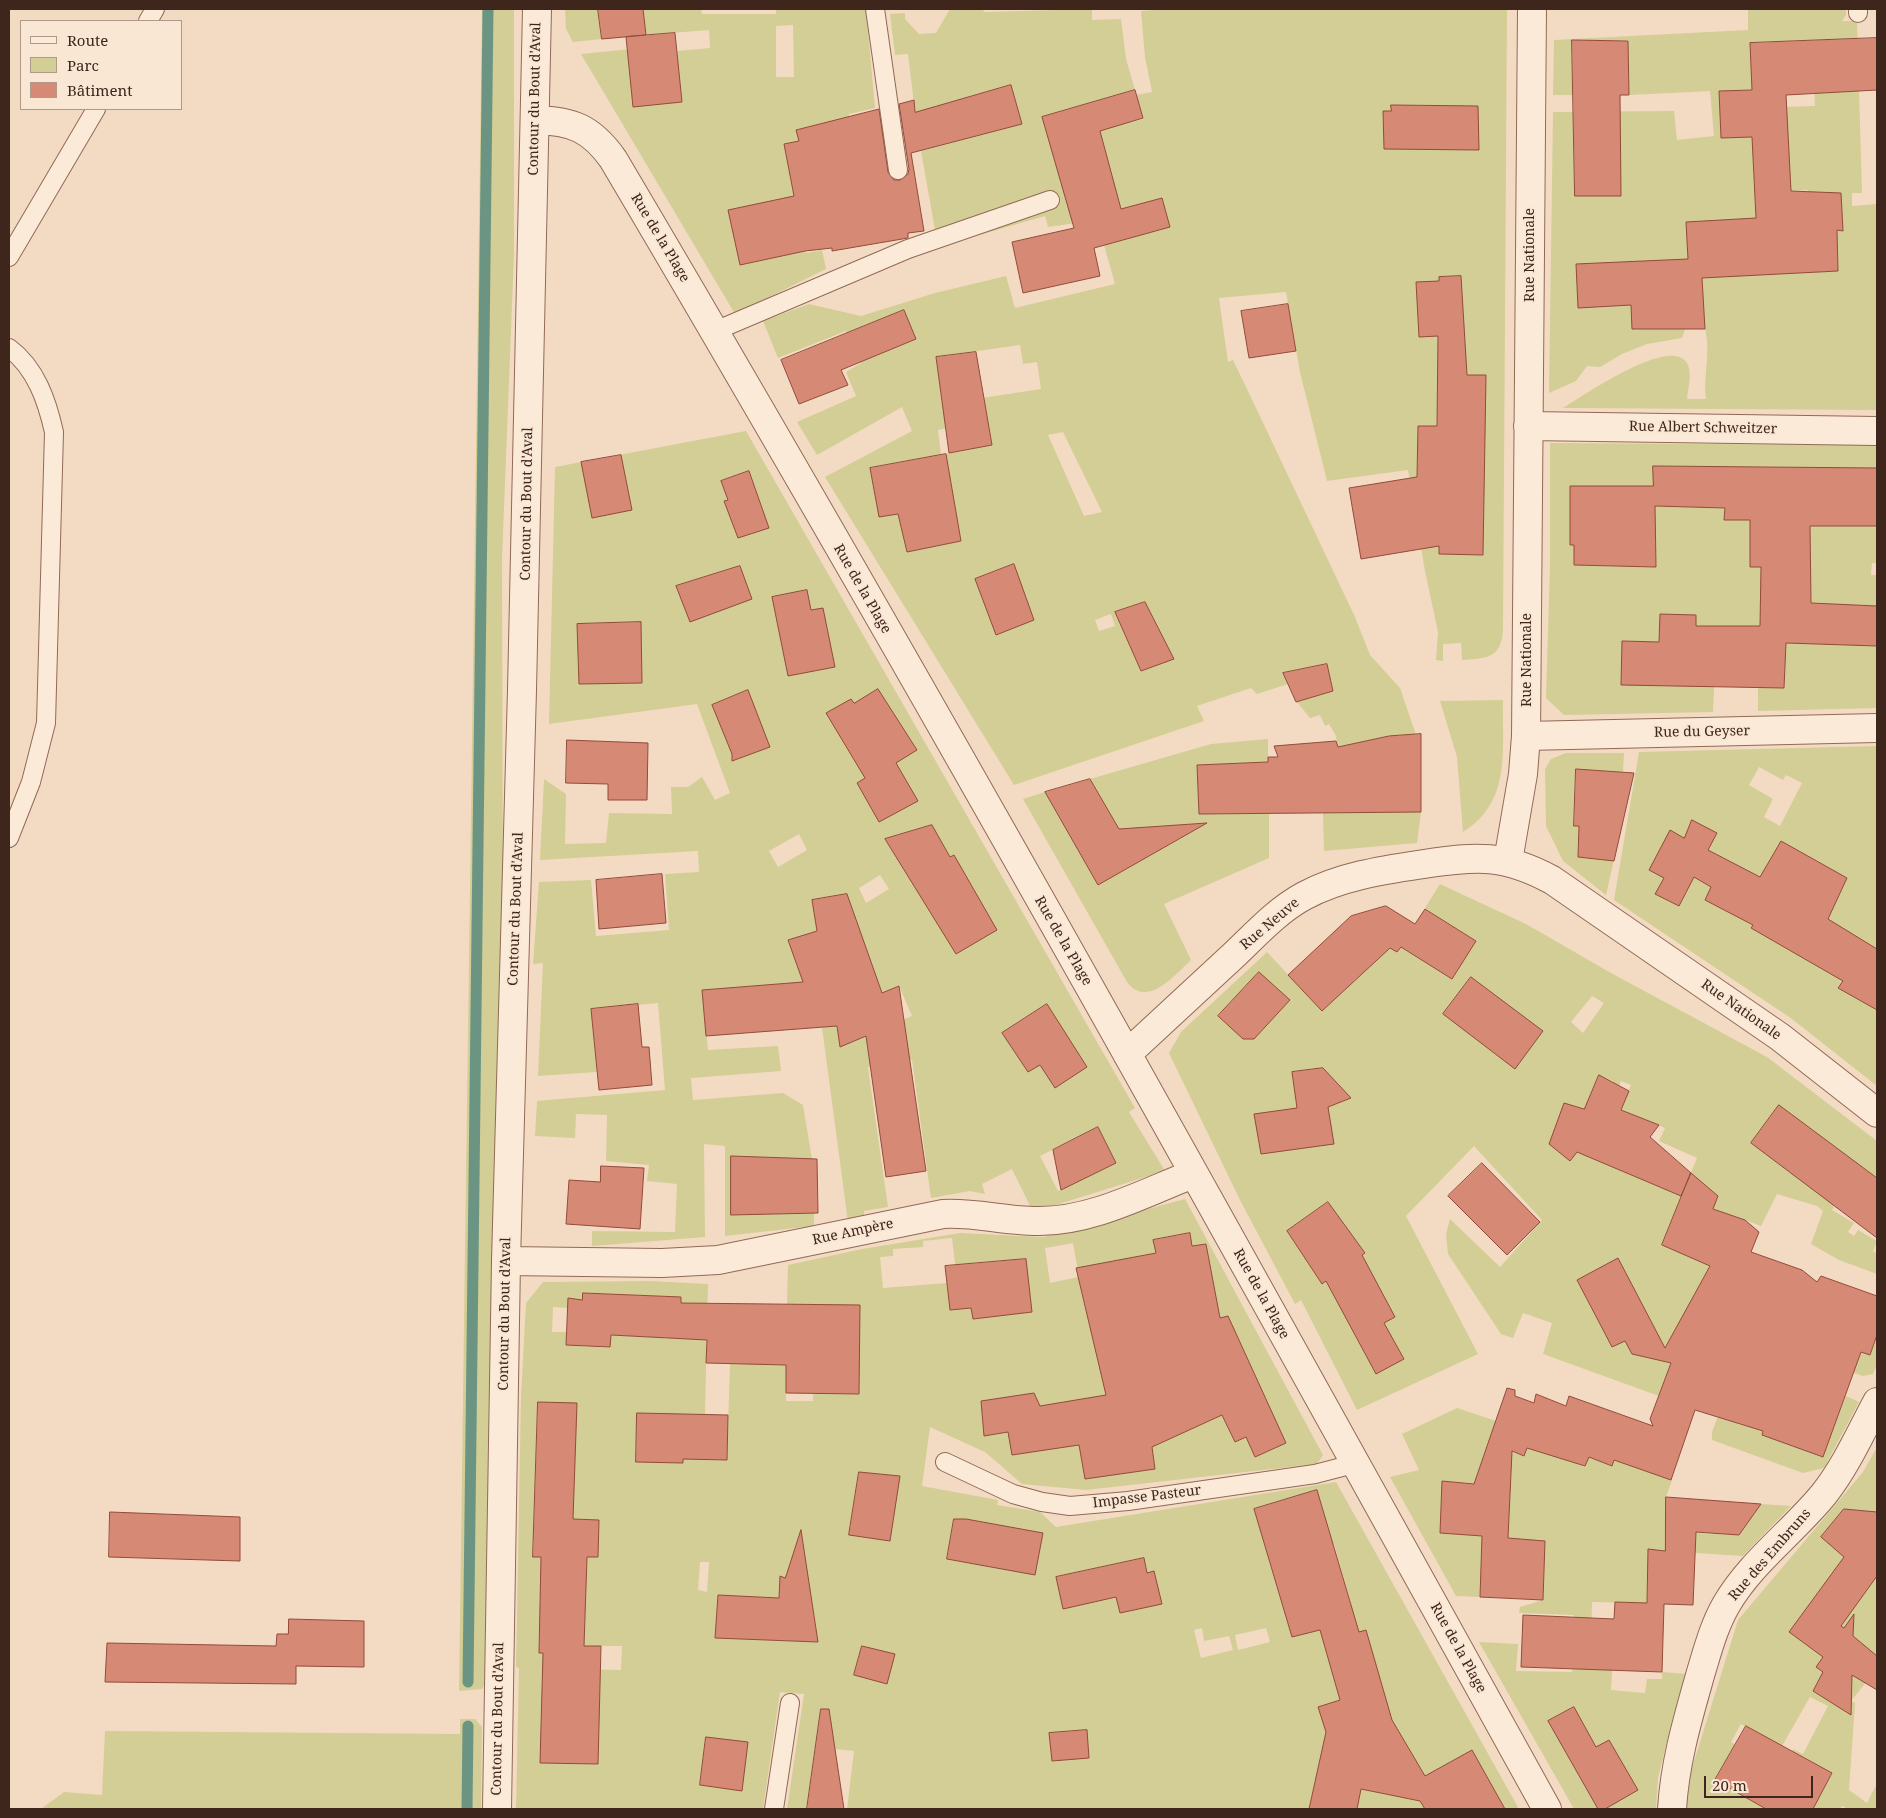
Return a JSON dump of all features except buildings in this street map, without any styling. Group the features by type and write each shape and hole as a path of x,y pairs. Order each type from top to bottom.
{"street":[{"name":"Contour du Bout d'Aval","path":"497,1809 506,1261 522,700 537,9"},
{"name":"Rue Nationale","path":"1532,9 1526,736 1523,774 1508,861 1538,872 1560,885 1780,1037 1877,1112"},
{"name":"Rue de la Plage","path":"536,120 566,122 581,128 605,148 715,331 1127,1054 1547,1809"},
{"name":"Rue Albert Schweitzer","path":"1528,426 1877,431"},
{"name":"Rue du Geyser","path":"1526,736 1877,728"},
{"name":"Rue Neuve","path":"1127,1054 1274,918 1304,896 1339,881 1384,870 1469,858 1508,861"},
{"name":"Rue Ampère","path":"506,1261 662,1263 718,1260 943,1214 960,1213 1038,1221 1058,1220 1102,1210 1193,1174"},
{"name":"Rue des Embruns","path":"1672,1809 1674,1780 1684,1731 1713,1634 1726,1605 1758,1564 1824,1493 1844,1465 1877,1402"}],"lane":[{"path":"149,20 155,9"},
{"path":"875,9 898,170"},
{"path":"9,257 95,110"},
{"path":"715,331 908,249 1050,200"},
{"path":"9,348 27,366 40,388 54,432 46,723 32,782 9,838"},
{"name":"Impasse Pasteur","path":"945,1462 1013,1494 1042,1502 1070,1506 1128,1501 1315,1474 1342,1467 1354,1461"},
{"path":"774,1809 790,1703"}],"green space":[{"path":"482,9 514,9 514,254 502,559 503,917 490,1366 485,1684 482,1689 459,1691"},
{"path":"565,9 598,9 602,39 573,42 566,29"},
{"path":"643,9 701,9 702,14 776,14 776,9 866,9 875,108 849,114 849,117 797,130 799,141 784,144 794,196 731,223 740,265 764,260 804,244 806,253 822,250 826,269 735,314 581,54 651,47 628,53 633,107 681,102 677,51 710,48 709,30 646,35","holes":["793,25 794,77 776,77 776,26"]},
{"path":"950,9 983,9 984,12 1092,9 1092,20 1121,19 1126,59 1135,90 1123,94 1131,122 1143,119 1136,95 1152,92 1145,57 1141,11 1167,9 1507,9 1503,629 1500,646 1491,655 1478,659 1462,660 1461,643 1443,644 1443,661 1436,660 1438,632 1425,571 1408,470 1327,481 1300,372 1286,292 1219,298 1228,362 1233,360 1355,617 1370,655 1400,688 1416,735 1337,747 1336,736 1329,724 1325,726 1320,715 1310,718 1297,702 1333,691 1327,664 1284,673 1288,684 1257,694 1251,688 1197,706 1204,721 1014,785 825,477 912,431 902,407 817,455 797,422 856,396 846,372 861,363 846,331 778,358 763,321 809,304 861,316 935,293 1006,276 1015,308 1115,284 1097,220 1048,227 1045,216 938,247 921,151 1022,124 1011,85 915,112 908,54 895,55 890,14 905,13 905,19 919,34 936,33","holes":["1020,345 1023,364 1037,362 1041,389 942,404 936,357","988,420 992,445 945,454 961,541 907,552 898,514 879,517 870,468 941,455 938,430","1063,432 1102,512 1084,516 1048,435","1145,602 1173,659 1141,671 1125,635 1141,628 1131,607","1111,614 1115,626 1099,631 1095,620"]},
{"path":"1748,9 1846,9 1846,15 1842,21 1857,21 1862,193 1852,193 1852,206 1877,204 1877,410 1563,408 1627,370 1647,361 1665,356 1679,357 1688,365 1690,378 1687,399 1706,399 1707,338 1705,329 1685,329 1682,338 1647,344 1622,354 1600,367 1587,366 1576,381 1549,393 1553,112 1674,111 1677,140 1714,136 1710,91 1629,95 1628,40 1572,40 1573,95 1553,95 1554,40 1748,30","holes":["1852,40 1814,84 1815,106 1751,108 1719,91 1752,90 1751,43","1753,162 1791,185 1754,186","1808,190 1809,207 1755,209 1755,192","1841,206 1842,231 1837,230 1838,271 1796,273 1793,232"]},
{"path":"746,431 1135,1108 1129,1112 1165,1171 1033,1212 1012,1169 982,1184 985,1194 970,1191 931,1198 912,1060 868,1067 888,1207 864,1211 864,1221 848,1222 821,1020 789,983 702,990 708,1050 778,1046 781,1071 691,1078 693,1100 783,1093 803,1105 812,1159 731,1215 814,1213 814,1226 725,1236 725,1146 704,1144 705,1237 592,1246 592,1231 675,1232 677,1184 647,1181 649,1165 606,1161 607,1115 576,1114 575,1138 535,1136 537,1101 665,1090 658,1003 591,1009 597,1072 538,1076 543,963 533,964 539,882 591,880 596,936 669,930 665,874 699,872 698,851 540,860 544,779 566,794 565,844 606,843 609,813 672,814 671,787 688,787 702,777 715,800 730,793 697,704 549,724 555,467","holes":["799,834 807,850 778,867 769,851","880,875 889,889 866,903 859,888","899,986 912,1016 840,1047 835,1013","1098,1127 1116,1163 1058,1191 1040,1156"]},
{"path":"1550,443 1877,445 1877,468 1797,469 1796,467 1653,466 1653,506 1725,508 1725,520 1765,520 1852,510 1877,510 1877,563 1872,563 1871,575 1877,575 1877,708 1758,711 1758,686 1784,687 1786,649 1716,642 1713,712 1564,715 1546,698 1550,565","holes":["1655,529 1656,567 1574,565 1574,545 1570,545","1750,555 1776,555 1761,567 1750,566"]},
{"path":"1503,700 1503,755 1497,790 1490,806 1479,820 1463,832 1457,757 1440,701"},
{"path":"1268,739 1268,762 1197,765 1199,814 1269,814 1269,858 1164,904 1191,960 1160,987 1152,991 1143,992 1135,989 1127,982 1023,799 1045,792 1098,884 1138,862 1090,779 1211,744"},
{"path":"1877,746 1877,1086 1792,1019 1614,900 1639,752","holes":["1759,767 1783,780 1786,775 1802,783 1780,826 1764,817 1773,799 1749,785"]},
{"path":"1566,753 1624,753 1623,772 1576,770 1574,826 1579,826 1578,857 1609,860 1621,802 1627,802 1606,895 1563,861 1546,826 1545,769 1551,759"},
{"path":"1421,812 1417,843 1324,851 1323,813"},
{"path":"1440,884 1526,924 1611,973 1767,1057 1877,1141 1877,1177 1858,1166 1832,1210 1854,1223 1848,1232 1854,1236 1858,1230 1877,1241 1873,1251 1877,1254 1877,1274 1839,1260 1811,1244 1823,1211 1817,1206 1777,1194 1761,1226 1735,1216 1700,1285 1659,1396 1543,1354 1552,1323 1523,1313 1513,1338 1501,1334 1448,1254 1446,1234 1450,1219 1500,1267 1542,1220 1474,1146 1406,1216 1478,1354 1357,1410 1301,1300 1295,1304 1240,1200 1169,1053 1181,1032 1267,952 1322,1011 1366,970 1374,938 1397,952 1401,947 1452,979 1476,941 1425,908","holes":["1592,996 1604,1003 1583,1033 1571,1022","1599,1076 1613,1081 1608,1093 1619,1086 1621,1081 1631,1085 1621,1110 1665,1128 1659,1141 1697,1158 1681,1196 1599,1161 1587,1102","1328,1202 1365,1253 1322,1284 1287,1232"]},
{"path":"1185,1199 1323,1455 1317,1464 1086,1490 1022,1484 985,1452 930,1427 922,1486 998,1500 997,1505 1040,1512 1056,1527 1336,1482 1519,1809 1437,1809 1443,1806 1415,1792 1425,1809 1357,1809 1363,1772 1319,1763 1317,1773 1361,1782 1359,1788 1315,1780 1309,1809 847,1809 854,1751 816,1747 807,1809 787,1809 804,1694 780,1692 763,1809 516,1809 519,1668 516,1667 521,1396 526,1303 543,1282 650,1281 708,1284 704,1459 727,1460 730,1363 786,1365 786,1401 813,1401 814,1347 839,1347 839,1305 787,1304 788,1265 862,1249 960,1233 1043,1237","holes":["1190,1233 1192,1246 1206,1244 1213,1283 1085,1307 1078,1277 1050,1283 1045,1248 1073,1243 1079,1277 1110,1262 1156,1253 1154,1240","952,1238 957,1280 967,1264 1006,1261 1032,1311 973,1319 971,1308 950,1310 947,1283 883,1288 880,1257 893,1256 893,1249 923,1247 923,1241","583,1293 681,1297 679,1339 611,1335 609,1348 567,1345 567,1332 552,1332 553,1307 568,1308 569,1298 582,1300","859,1365 859,1394 845,1394","1209,1381 1276,1423 1286,1443 1255,1457 1246,1437 1235,1442 1220,1411 1210,1421 1192,1428","981,1401 1147,1421 1155,1468 1085,1479 1079,1445 1008,1432 984,1436","575,1519 599,1520 598,1557 533,1557 533,1540 569,1540","1334,1544 1351,1603 1288,1622 1269,1561","700,1562 709,1562 707,1592 698,1590","541,1576 586,1578 584,1646 622,1646 621,1670 574,1669 574,1654 539,1653","780,1576 809,1586 816,1625 813,1642 715,1638 718,1595 779,1598","1202,1628 1204,1641 1229,1636 1233,1650 1201,1658 1194,1630","1266,1628 1270,1642 1238,1650 1235,1635"]},
{"path":"1877,1335 1877,1365 1873,1374 1863,1376 1800,1353 1849,1348 1870,1355"},
{"path":"1846,1396 1859,1402 1824,1468 1803,1473 1712,1440 1712,1432 1722,1406 1738,1424 1746,1426 1748,1418 1766,1425 1762,1435 1770,1438 1790,1434 1787,1444 1794,1447 1798,1437 1818,1444 1815,1454 1822,1457"},
{"path":"1457,1408 1496,1421 1494,1446 1524,1456 1528,1446 1582,1455 1578,1464 1584,1467 1589,1457 1612,1466 1615,1459 1672,1480 1666,1497 1665,1512 1698,1515 1697,1533 1739,1535 1761,1504 1791,1506 1743,1556 1649,1550 1647,1603 1592,1602 1591,1640 1614,1637 1611,1690 1645,1693 1647,1679 1662,1679 1662,1672 1687,1674 1677,1713 1674,1713 1658,1778 1656,1809 1574,1809 1479,1642 1518,1644 1516,1671 1572,1672 1574,1615 1519,1613 1520,1607 1543,1600 1545,1542 1508,1538 1497,1485 1442,1481 1440,1533 1482,1536 1480,1597 1456,1596 1390,1477 1419,1470 1402,1434"},
{"path":"1877,1447 1877,1656 1870,1651 1868,1680 1851,1701 1855,1703 1849,1790 1867,1803 1875,1787 1877,1788 1877,1809 1848,1809 1842,1806 1840,1809 1813,1809 1832,1774 1792,1751 1793,1749 1803,1754 1828,1706 1810,1697 1782,1746 1741,1724 1731,1742 1736,1745 1715,1780 1762,1807 1761,1809 1686,1809 1686,1787 1738,1620 1863,1472"},
{"path":"460,1719 475,1719 482,1727 481,1809 41,1809 64,1792 102,1795 105,1731 460,1734"}],"waterway":[{"path":"468,1682 488,9"},
{"path":"467,1809 468,1726"}]}
